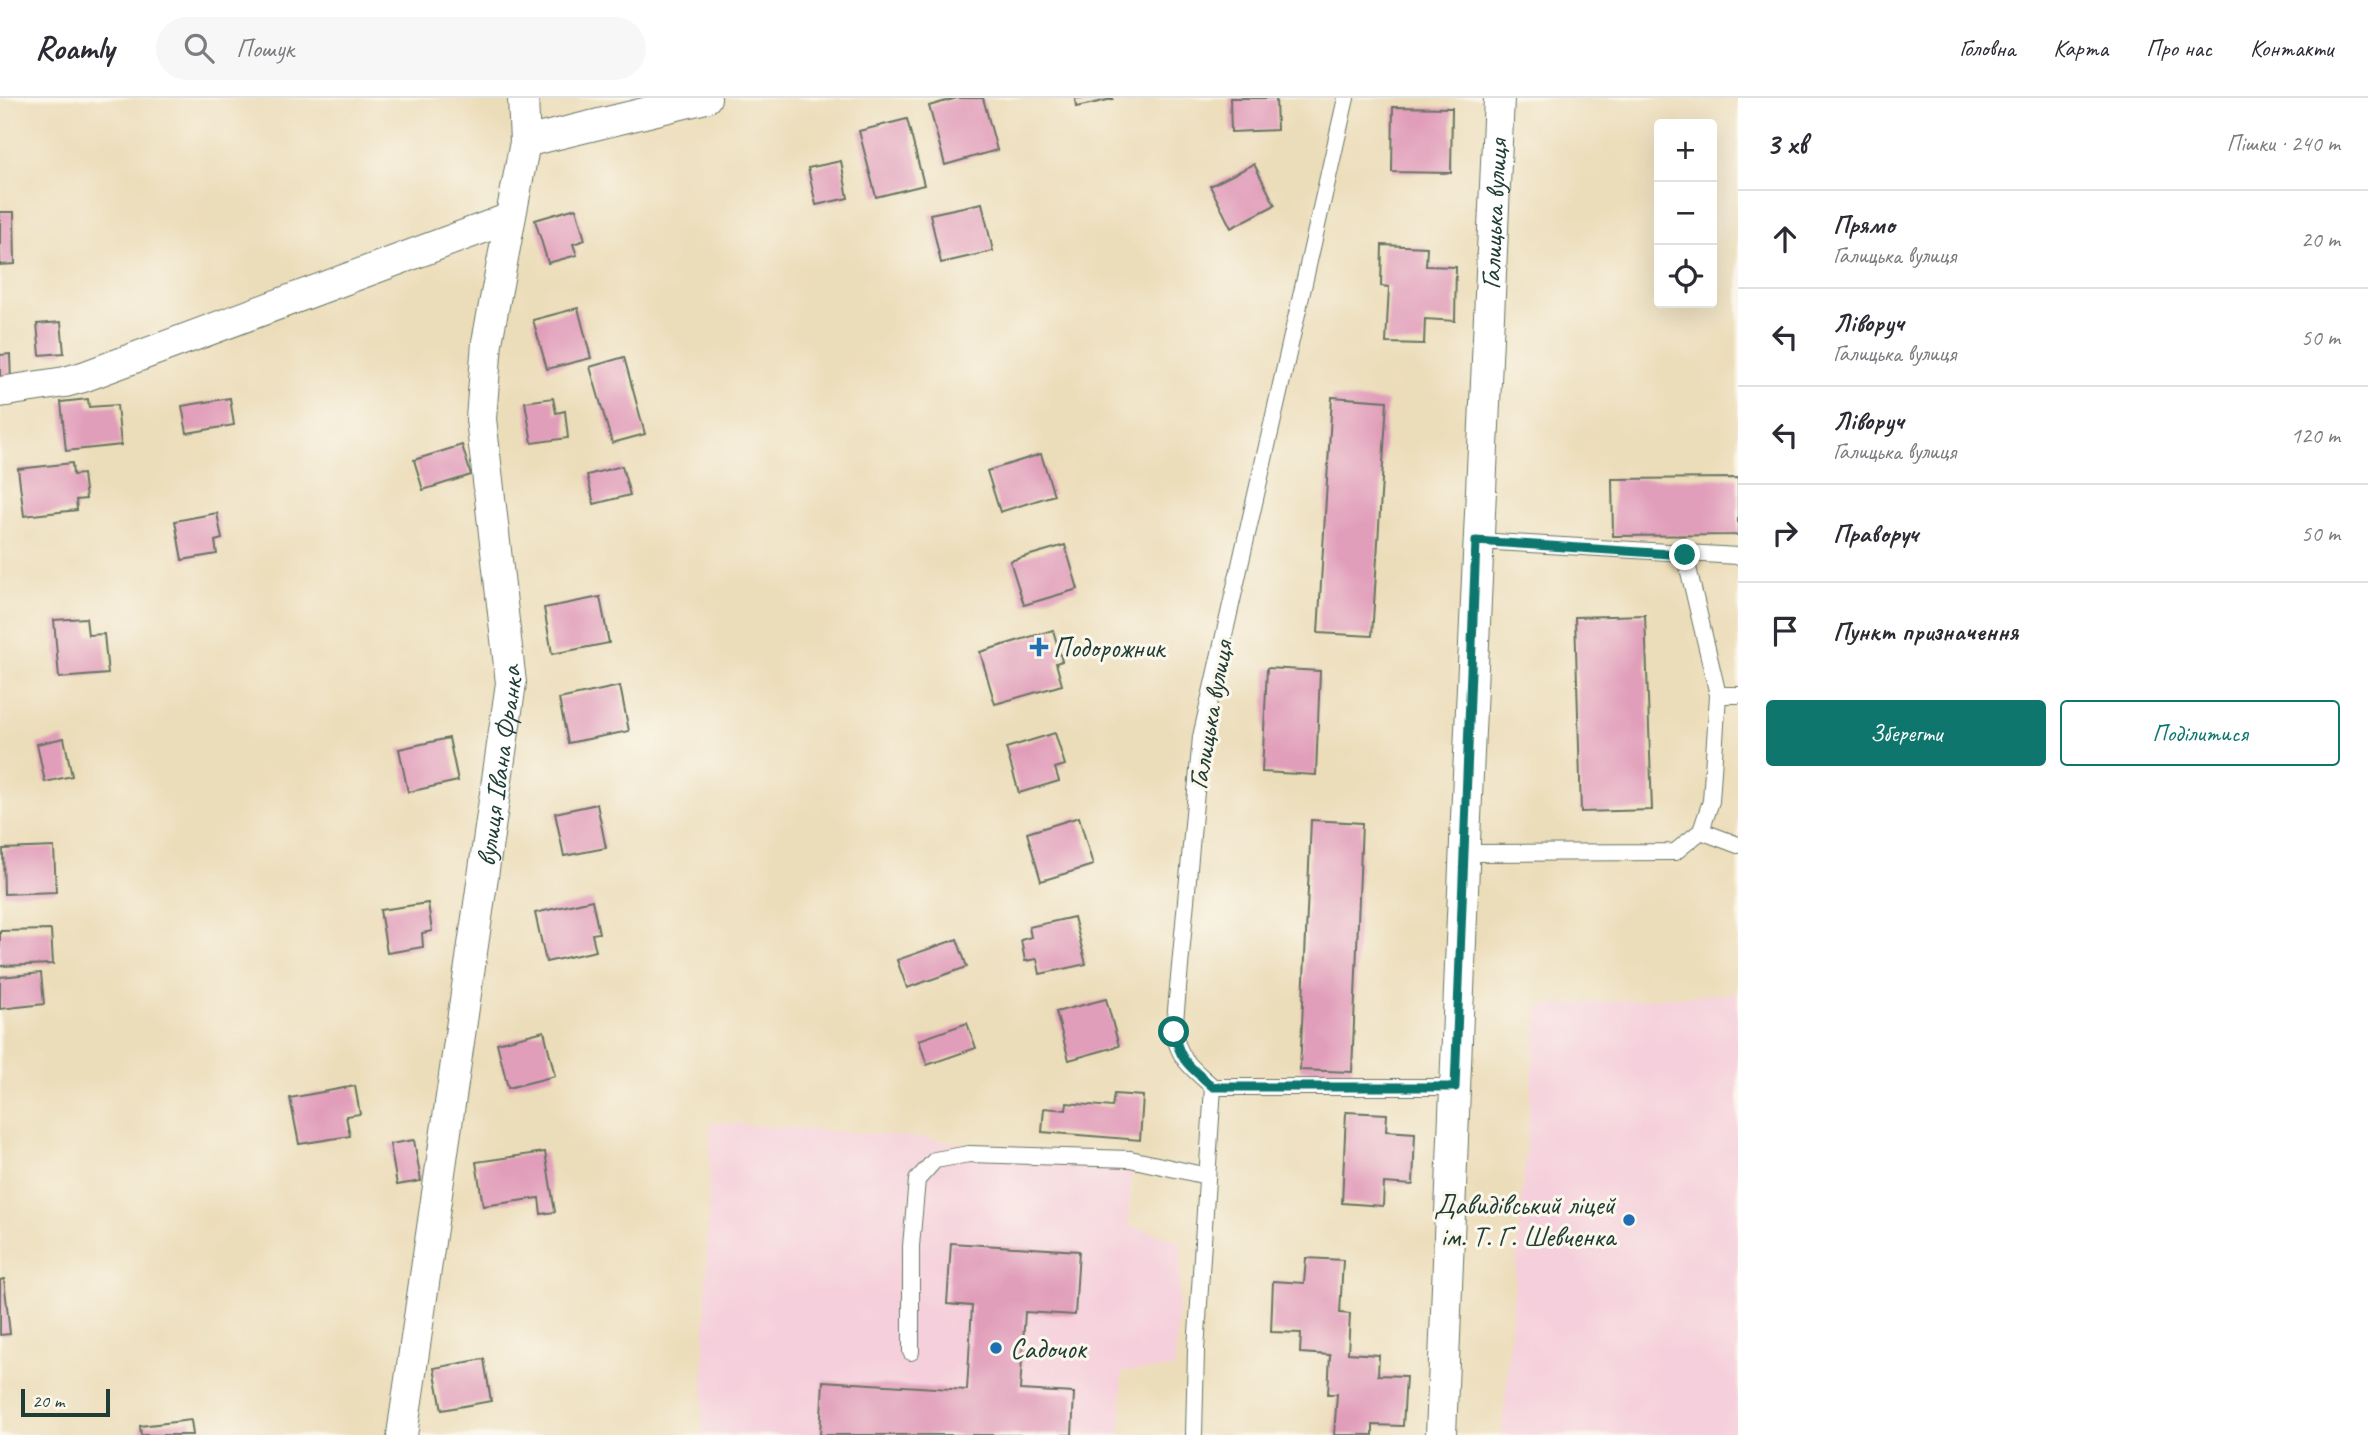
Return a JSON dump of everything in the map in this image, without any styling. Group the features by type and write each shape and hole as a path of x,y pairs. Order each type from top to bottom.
{"street":[{"name":"вулиця Івана Франка","path":"402,1435 511,683 481,419 486,342 525,142 523,98"},
{"path":"525,142 706,98"},
{"name":"Галицька вулиця","path":"1441,1435 1466,853 1476,541 1499,98"},
{"path":"0,392 83,377 510,218"}],"lane":[{"name":"Галицька вулиця","path":"1213,1087 1186,1066 1177,1051 1174,1032 1201,737 1346,98"},
{"path":"1476,541 1738,556"},
{"path":"1466,853 1675,852 1701,831 1711,801 1718,695 1685,555"},
{"path":"1718,695 1738,695"},
{"path":"1701,831 1738,845"},
{"path":"1194,1435 1196,1350 1213,1087 1455,1087"},
{"path":"911,1352 911,1246 917,1180 935,1160 969,1154 1129,1159 1207,1176"}],"shaded area":[{"name":"Давидівський ліцей ім. Т. Г. Шевченка","path":"1738,993 1738,1435 1502,1435 1538,1006"},
{"path":"711,1122 925,1138 1132,1171 1128,1225 1182,1242 1175,1368 1122,1372 1121,1435 702,1435"}],"building":[{"path":"957,98 983,98 997,150 945,165 929,106"},
{"path":"1075,98 1113,98 1113,99 1076,107"},
{"path":"1230,98 1276,98 1277,130 1231,132"},
{"path":"1393,107 1452,108 1451,173 1392,172"},
{"path":"907,119 924,185 876,197 859,131"},
{"path":"841,161 848,198 816,205 808,168"},
{"path":"1254,164 1275,205 1231,228 1210,186"},
{"path":"982,203 993,251 941,263 930,214"},
{"path":"576,208 585,240 573,244 577,255 548,263 535,220"},
{"path":"0,212 14,212 15,264 0,265"},
{"path":"1382,245 1427,247 1426,266 1456,267 1455,321 1425,319 1424,344 1386,343 1389,287 1381,286"},
{"path":"578,308 591,358 547,369 533,320"},
{"path":"61,322 64,353 40,355 37,324"},
{"path":"10,354 11,383 0,383 0,355"},
{"path":"624,357 645,434 612,443 590,367"},
{"path":"1332,397 1387,401 1372,636 1318,633"},
{"path":"230,398 234,425 187,433 182,406"},
{"path":"553,398 556,413 565,411 568,438 532,443 525,402"},
{"path":"88,399 89,407 117,405 121,445 66,451 61,402"},
{"path":"462,445 471,475 423,490 414,460"},
{"path":"1041,454 1054,495 1000,512 987,471"},
{"path":"72,463 73,475 83,474 86,499 76,500 77,510 24,516 18,469"},
{"path":"622,466 630,495 594,504 587,475"},
{"path":"1738,478 1738,535 1613,536 1612,479"},
{"path":"217,513 222,539 215,541 217,554 182,560 175,521"},
{"path":"1065,545 1078,589 1024,605 1010,561"},
{"path":"600,597 609,643 552,654 544,608"},
{"path":"1645,615 1652,810 1581,812 1575,617"},
{"path":"86,618 88,635 104,634 108,674 59,678 54,620"},
{"path":"1053,630 1062,661 1056,663 1062,685 995,704 980,652"},
{"path":"1267,668 1320,671 1316,775 1262,772"},
{"path":"620,686 629,731 568,743 559,699"},
{"path":"1055,733 1065,765 1055,768 1059,781 1019,793 1006,748"},
{"path":"64,738 72,776 45,782 37,744"},
{"path":"449,738 458,781 408,792 399,749"},
{"path":"597,804 606,848 564,856 555,813"},
{"path":"1079,817 1093,865 1041,881 1027,833"},
{"path":"1311,820 1362,823 1352,1072 1300,1070"},
{"path":"54,847 56,892 4,894 3,849"},
{"path":"592,900 599,933 592,934 596,951 546,962 535,913"},
{"path":"428,903 432,931 422,933 423,947 387,953 380,910"},
{"path":"1074,917 1086,964 1040,974 1037,959 1025,961 1021,940 1031,937 1029,927"},
{"path":"51,930 53,964 0,966 0,931"},
{"path":"957,939 967,967 907,988 897,960"},
{"path":"41,973 44,1004 0,1009 0,977"},
{"path":"1106,999 1119,1046 1069,1060 1056,1012"},
{"path":"967,1023 976,1048 927,1065 919,1040"},
{"path":"544,1031 555,1076 508,1088 497,1043"},
{"path":"355,1086 360,1114 346,1116 350,1136 299,1144 290,1098"},
{"path":"1114,1094 1143,1096 1140,1140 1042,1132 1044,1108 1066,1110 1067,1103 1112,1107"},
{"path":"1346,1112 1387,1114 1386,1131 1415,1133 1413,1185 1384,1183 1383,1206 1342,1203"},
{"path":"414,1140 421,1181 397,1185 390,1144"},
{"path":"545,1152 555,1212 541,1214 539,1198 483,1206 476,1162"},
{"name":"Садочок","path":"951,1243 1079,1251 1075,1315 1025,1312 1020,1390 1074,1393 1072,1435 820,1435 823,1381 967,1390 972,1306 947,1304"},
{"path":"1306,1258 1343,1260 1340,1313 1350,1314 1348,1353 1379,1355 1378,1375 1406,1376 1403,1426 1373,1425 1373,1435 1334,1435 1337,1394 1328,1394 1330,1355 1300,1353 1301,1333 1271,1332 1273,1281 1304,1283"},
{"path":"4,1279 10,1334 0,1335 0,1280"},
{"path":"484,1359 491,1401 442,1410 434,1368"},
{"path":"191,1420 193,1435 141,1435 140,1426"}],"place":[{"name":"Подорожник","path":"1039,647"},
{"name":"Давидівський ліцей ім. Т. Г. Шевченка","path":"1629,1220"},
{"name":"Садочок","path":"996,1348"}],"route":[{"path":"1174,1032 1177,1051 1186,1066 1213,1087 1455,1087 1476,541 1685,555"}]}
